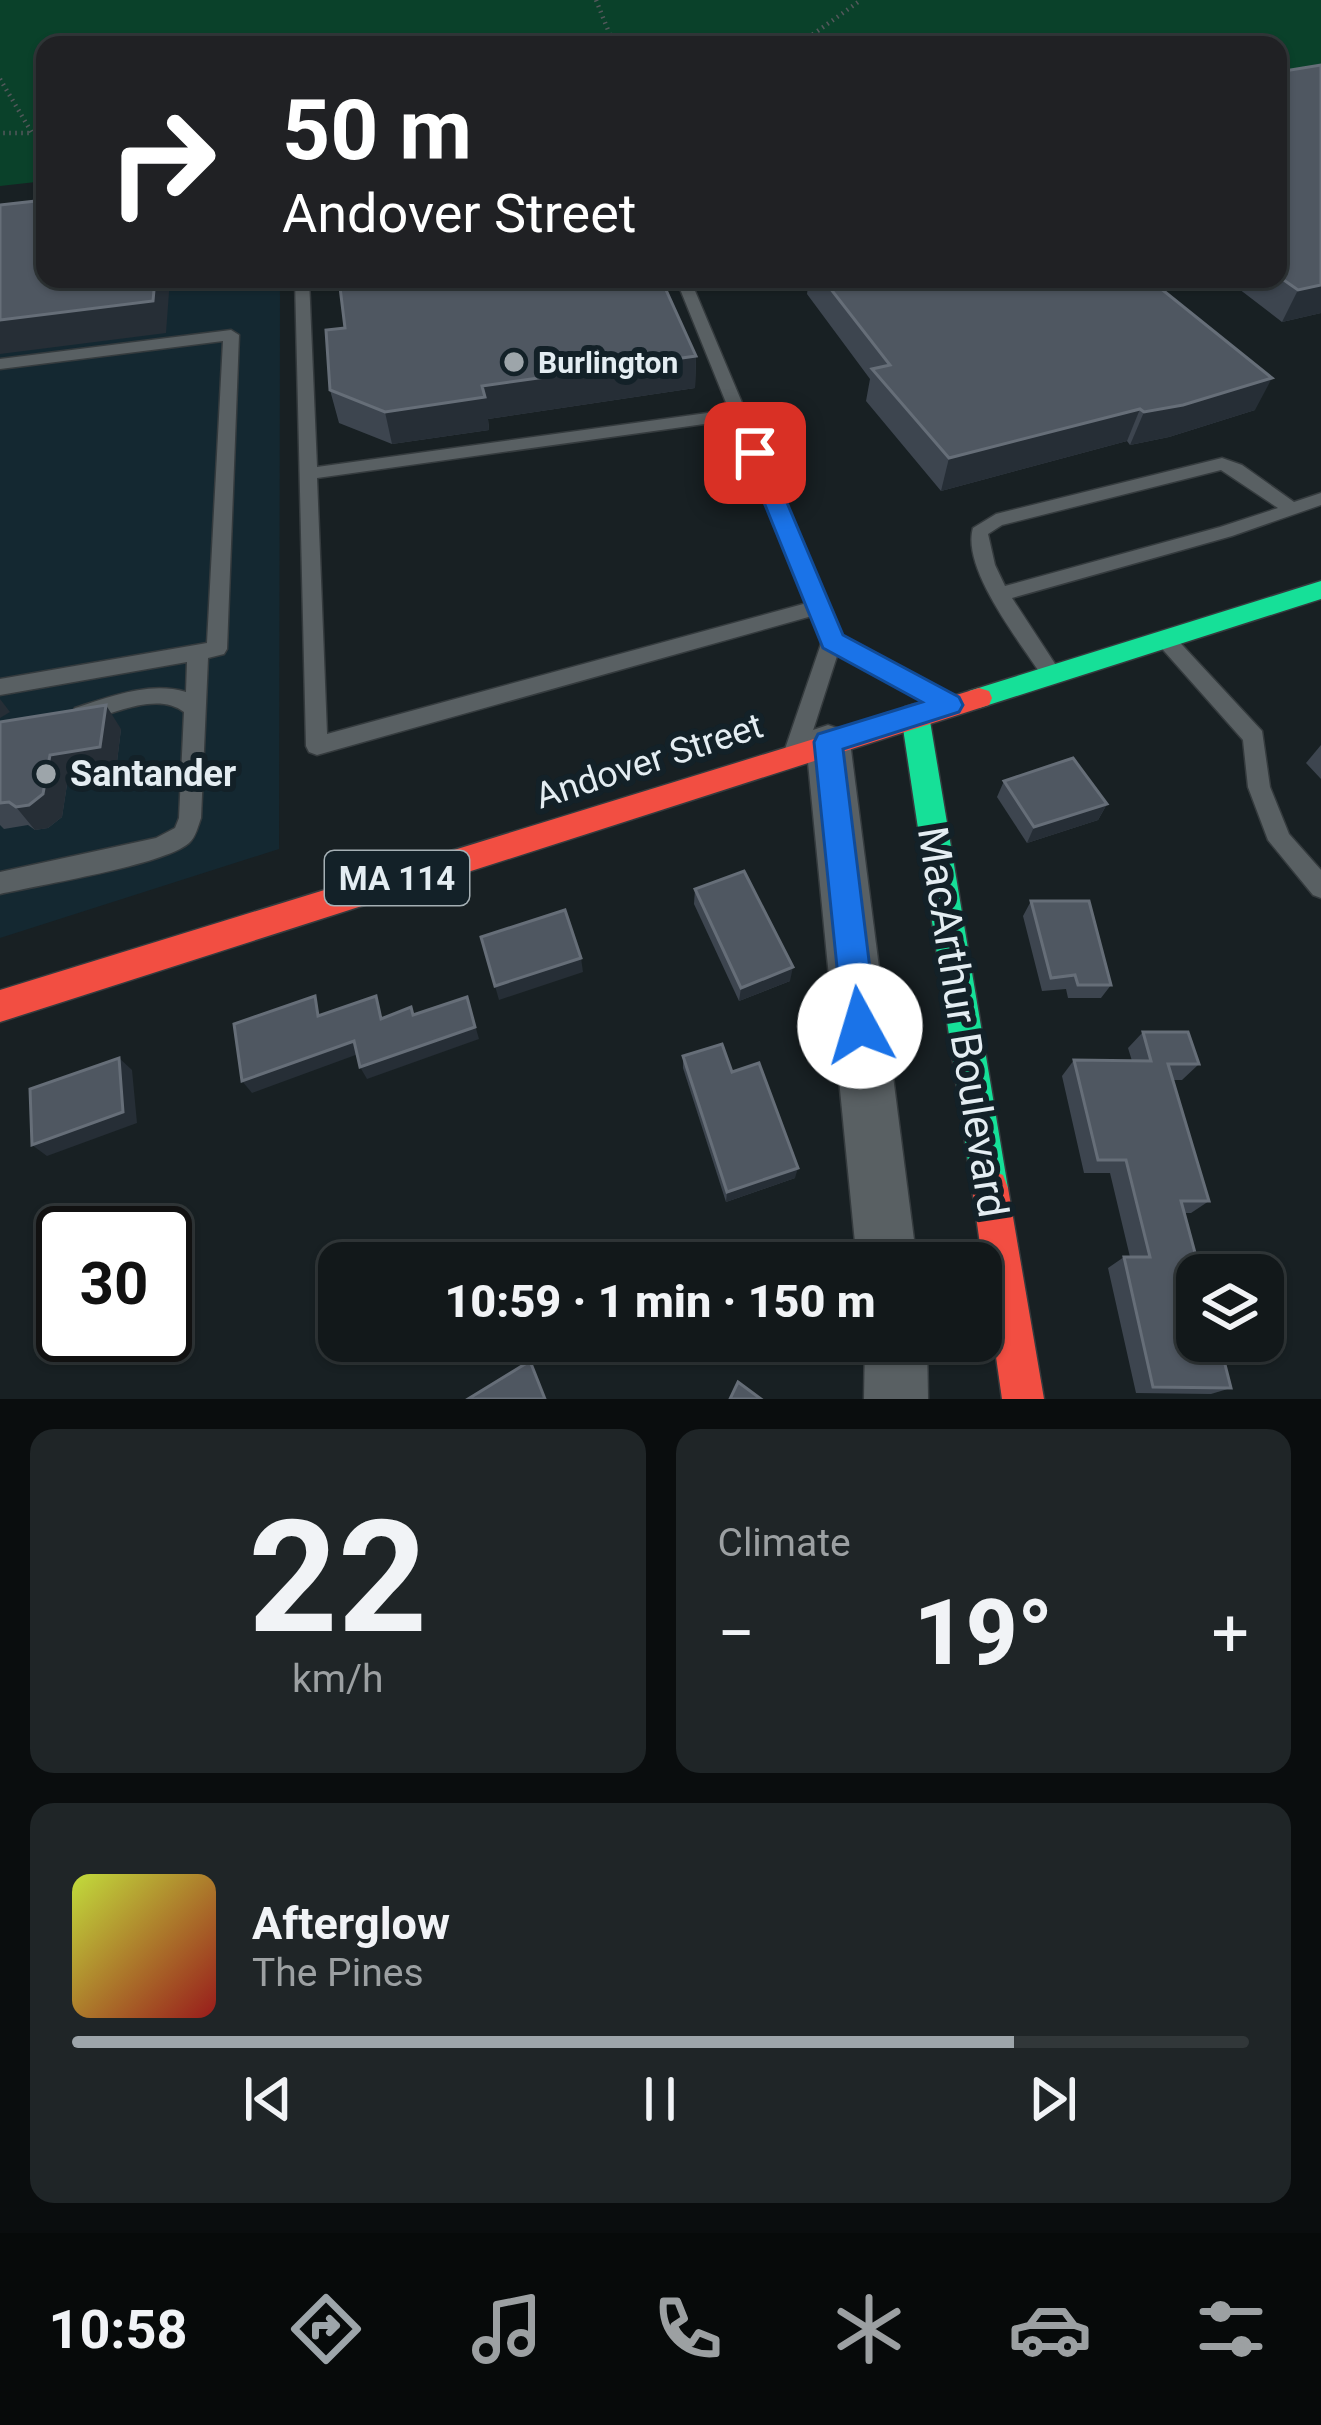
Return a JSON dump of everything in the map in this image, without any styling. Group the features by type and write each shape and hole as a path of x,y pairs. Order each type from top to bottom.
{"main road":[{"name":"Andover Street","path":"0,1006 1321,590"},
{"name":"MacArthur Boulevard","path":"915,716 1023,1399"}],"street":[{"path":"812,747 884,1242"},
{"path":"896,1362 896,1399"}],"lane":[{"path":"302,288 317,746 818,607"},
{"path":"687,288 832,641 812,747"},
{"path":"0,364 231,335 217,649 0,687"},
{"path":"308,474 739,414"},
{"path":"1052,674 1001,594 977,544 979,532 996,520 1222,464 1237,469 1292,509"},
{"path":"1001,594 1226,532 1321,499"},
{"path":"1164,638 1254,737 1259,787 1280,840 1321,887"},
{"path":"832,641 949,705"},
{"path":"0,883 161,847 184,834 190,818 198,652"},
{"path":"61,720 166,696 188,700 195,709"}],"path":[{"path":"596,0 610,36"},
{"path":"811,36 861,0"},
{"path":"0,79 32,133"},
{"path":"0,133 36,133"}],"shaded area":[{"path":"36,200 36,288 280,288 279,849 0,938 0,205"}],"green space":[{"path":"0,0 1321,0 1321,68 1287,76 1287,36 36,36 36,182 0,186"}],"building":[{"path":"1321,65 1321,285 1298,290 1287,282 1287,71"},
{"path":"36,201 36,288 154,288 153,301 0,320 0,205"},
{"name":"Burlington","path":"340,288 665,288 696,356 482,386 485,397 385,412 330,390 326,330 345,328"},
{"path":"830,288 1160,288 1272,378 1183,405 1140,409 949,458 872,369 890,365"},
{"path":"106,705 100,747 50,755 43,794 29,805 0,803 0,722"},
{"path":"1073,758 1107,804 1034,827 1004,781"},
{"path":"744,871 793,967 741,988 695,889"},
{"path":"1031,901 1089,901 1111,985 1078,985 1075,975 1051,978"},
{"path":"565,910 581,958 495,986 481,937"},
{"path":"315,996 318,1016 376,996 381,1019 411,1007 413,1015 467,997 475,1027 360,1067 354,1041 242,1081 234,1024"},
{"path":"1143,1032 1188,1032 1199,1064 1168,1064 1209,1201 1181,1201 1195,1254 1176,1254 1176,1362 1224,1362 1231,1388 1153,1387 1124,1257 1150,1257 1126,1160 1098,1160 1074,1060 1151,1061"},
{"path":"722,1044 732,1072 759,1063 798,1168 727,1192 683,1056"},
{"path":"119,1058 123,1112 32,1145 30,1089"},
{"path":"530,1362 545,1399 468,1399"},
{"path":"738,1382 761,1399 730,1399"}],"traffic: fast":[{"path":"979,698 1321,590"},
{"path":"915,715 990,1188"}],"traffic: jam":[{"path":"0,1006 979,698"},
{"path":"990,1188 1023,1399"}],"place":[{"name":"Burlington","path":"514,362"},
{"name":"Santander","path":"46,774"}],"route":[{"path":"755,453 832,641 949,705 828,742 860,1026"}]}
